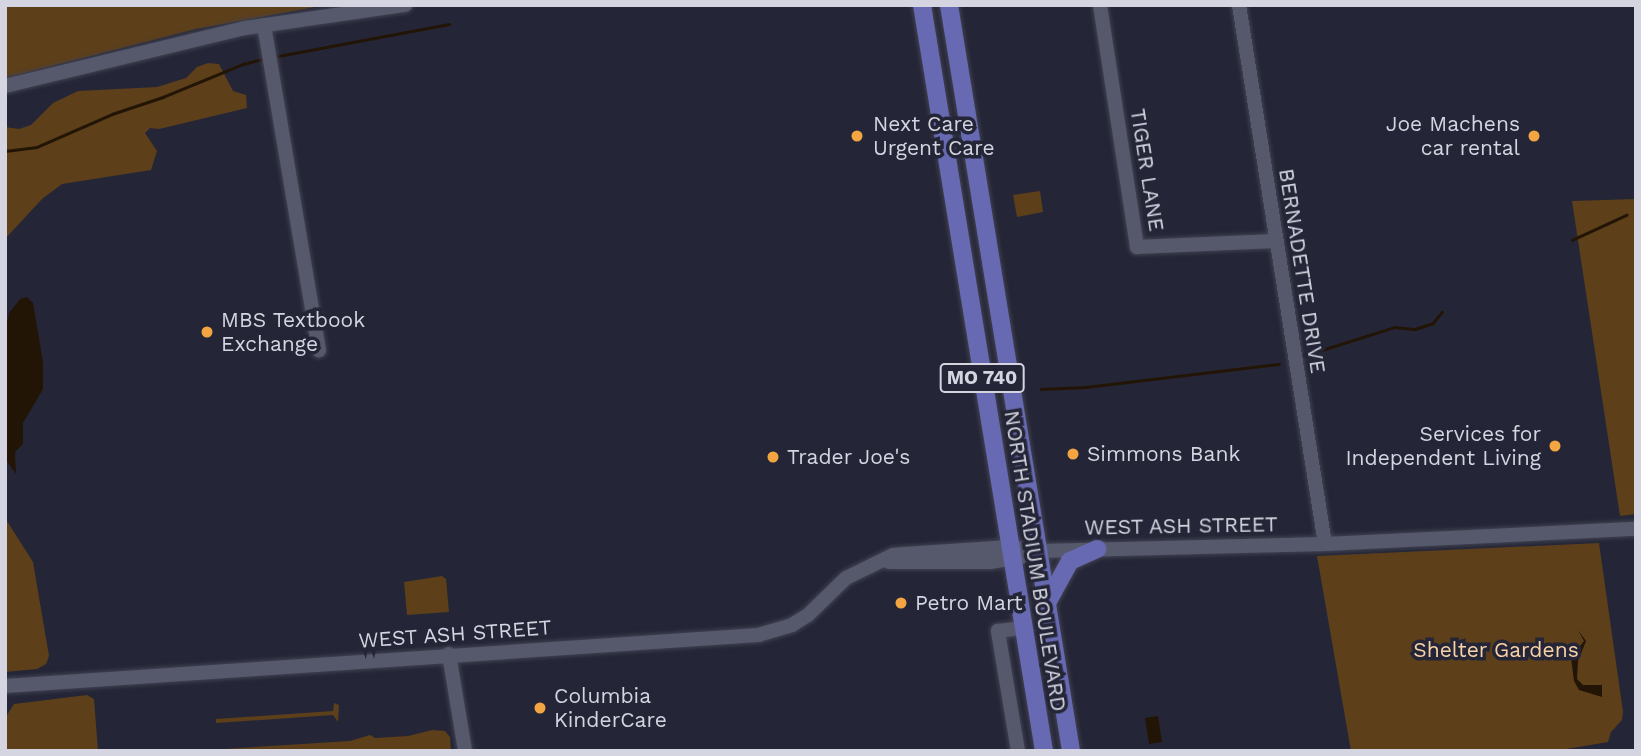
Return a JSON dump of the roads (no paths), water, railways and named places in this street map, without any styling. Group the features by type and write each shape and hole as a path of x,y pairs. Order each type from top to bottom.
{"main road":[{"name":"NORTH STADIUM BOULEVARD","path":"922,5 1044,751"},
{"name":"NORTH STADIUM BOULEVARD","path":"949,5 1071,751"},
{"path":"1047,603 1070,561 1097,549"}],"street":[{"path":"5,86 264,25 405,5"},
{"name":"TIGER LANE","path":"1100,5 1137,247 1275,241"},
{"name":"BERNADETTE DRIVE","path":"1239,5 1325,544"},
{"path":"264,25 319,350"},
{"name":"WEST ASH STREET","path":"5,686 775,632 808,615 846,578 893,555 1325,544 1636,528"},
{"path":"1018,751 999,631 1022,628"},
{"path":"449,654 466,751"}],"waterway":[{"path":"273,57 449,24"},
{"path":"5,151 37,147 112,114 163,97 243,64 263,59"},
{"path":"1572,240 1626,215"},
{"path":"1306,355 1395,327 1415,329 1433,323 1442,312"},
{"path":"1041,389 1086,387 1279,364"}],"place":[{"name":"Next Care Urgent Care","path":"857,136"},
{"name":"Joe Machens car rental","path":"1534,136"},
{"name":"MBS Textbook Exchange","path":"207,332"},
{"name":"Services for Independent Living","path":"1555,446"},
{"name":"Simmons Bank","path":"1073,454"},
{"name":"Trader Joe's","path":"773,457"},
{"name":"Petro Mart","path":"901,603"},
{"name":"Columbia KinderCare","path":"540,708"}],"park label":[{"name":"Shelter Gardens","path":"1496,650"}]}
